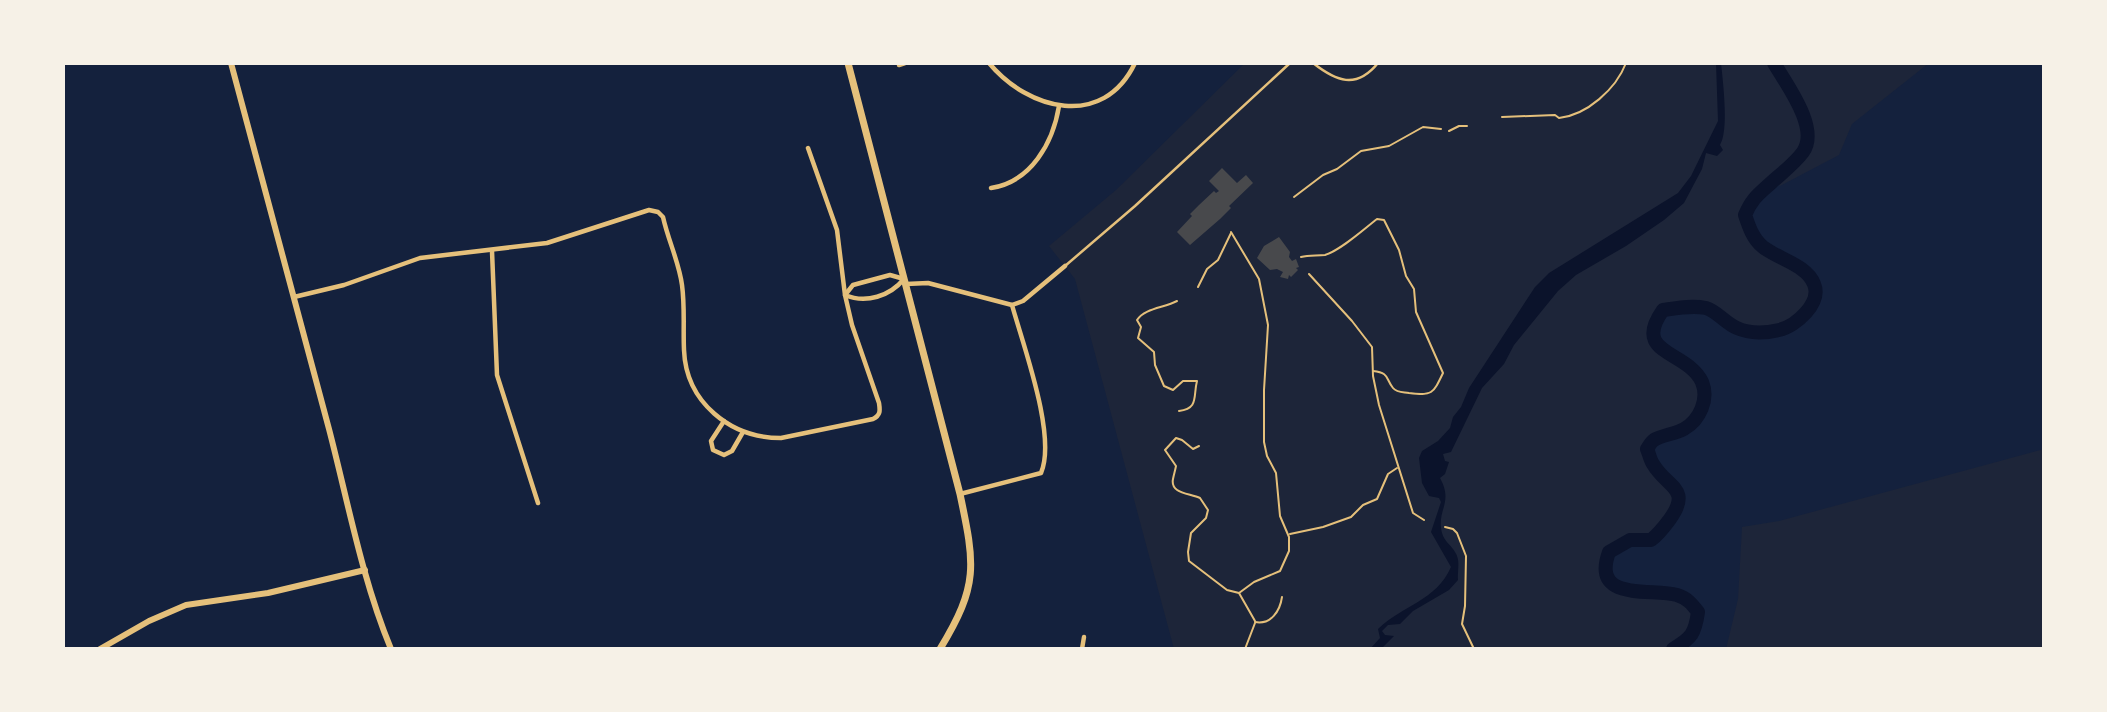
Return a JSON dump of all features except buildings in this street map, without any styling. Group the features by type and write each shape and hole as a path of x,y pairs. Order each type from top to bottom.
{"main road":[{"path":"849,63 971,546 971,580 961,614 940,649"}],"street":[{"path":"231,63 365,570 391,649"},
{"path":"989,63 1019,91 1059,106 1078,106 1104,97 1121,84 1135,63"},
{"path":"991,188 1012,183 1038,159 1053,131 1059,106"},
{"path":"294,297 344,285 420,258 547,243 649,210 658,212 663,217 682,285 687,373 700,399 716,417 743,432 781,438 878,416 880,411 876,388 852,324 845,295 837,230 808,148"},
{"path":"492,251 497,375 538,503"},
{"path":"845,295 853,285 890,275 905,281 924,282 1012,305 1023,301 1065,266"},
{"path":"845,295 858,301 894,291 905,281"},
{"path":"960,494 1041,472 1046,454 1046,432 1012,305"},
{"path":"724,421 710,441 713,450 724,455 732,451 743,432"},
{"path":"100,649 149,621 186,605 268,593 365,570"},
{"path":"1082,649 1084,637"}],"lane":[{"path":"1065,266 1135,206 1290,63"},
{"path":"1312,63 1328,76 1343,80 1365,75 1378,63"}],"path":[{"path":"1502,117 1555,115 1559,118 1583,111 1604,94 1626,63"},
{"path":"1449,131 1459,126 1467,126"},
{"path":"1294,197 1361,151 1389,146 1423,127 1441,130"},
{"path":"1301,257 1326,254 1346,241 1359,237 1364,229 1377,219 1384,220 1399,250 1406,276 1414,289 1416,312 1443,373 1433,392 1427,395 1397,391 1389,377 1373,371"},
{"path":"1199,287 1207,269 1218,260 1231,232 1261,284 1268,325 1264,442 1267,456 1276,473 1280,516 1289,534 1289,551 1280,571 1254,582 1239,593"},
{"path":"1309,274 1370,344 1374,353 1373,371 1379,405 1398,468 1413,513 1424,520"},
{"path":"1177,301 1166,307 1148,310 1137,320 1141,327 1138,338 1154,352 1155,365 1164,386 1173,390 1183,381 1197,381 1195,403 1191,408 1180,411"},
{"path":"1199,446 1192,448 1176,438 1165,450 1176,467 1172,482 1174,488 1200,498 1208,510 1206,518 1191,533 1188,557 1191,563 1227,590 1239,593 1255,622 1245,649"},
{"path":"1289,534 1330,526 1351,517 1363,505 1376,500 1390,471 1398,468"},
{"path":"1444,527 1457,533 1466,556 1462,624 1474,649"},
{"path":"1255,622 1263,622 1275,615 1281,607 1282,597"}],"shaded area":[{"path":"1245,63 1929,63 1852,124 1839,155 1780,186 1773,179 1751,198 1743,214 1762,247 1805,272 1810,278 1815,292 1806,312 1794,322 1771,331 1738,328 1701,306 1663,309 1654,325 1653,337 1658,346 1689,368 1698,378 1702,405 1699,413 1688,425 1646,448 1653,462 1676,492 1676,511 1651,539 1630,539 1608,551 1605,567 1607,578 1625,590 1676,596 1688,602 1697,612 1693,630 1683,642 1672,649 1174,649 1075,279 1049,246 1116,190"},
{"path":"1716,63 1721,63 1724,93 1725,117 1720,145 1723,150 1717,156 1706,153 1702,169 1684,203 1626,246 1576,275 1558,291 1514,345 1504,364 1482,388 1451,452 1443,454 1445,461 1449,462 1445,474 1440,478 1445,494 1441,525 1443,536 1457,555 1458,580 1449,590 1413,611 1400,624 1388,625 1382,631 1385,635 1394,636 1381,649 1370,649 1380,638 1378,629 1437,588 1451,567 1431,532 1441,502 1439,498 1429,496 1422,483 1419,458 1422,451 1438,441 1450,428 1469,388 1535,287 1549,273 1678,193 1691,176 1718,121"},
{"path":"2044,449 2044,649 1726,649 1738,599 1742,527 1779,521"}],"waterway":[{"path":"1673,649 1684,642 1694,630 1698,612 1694,606 1677,595 1639,592 1615,586 1608,579 1606,568 1609,552 1630,540 1651,540 1676,509 1678,494 1653,464 1647,449 1654,440 1690,425 1699,415 1704,402 1702,382 1695,372 1665,351 1653,336 1663,310 1706,308 1737,328 1763,332 1779,330 1793,324 1806,313 1814,299 1814,284 1810,277 1799,267 1760,244 1745,215 1756,197 1800,156 1807,142 1807,131 1799,106 1774,63"}]}
